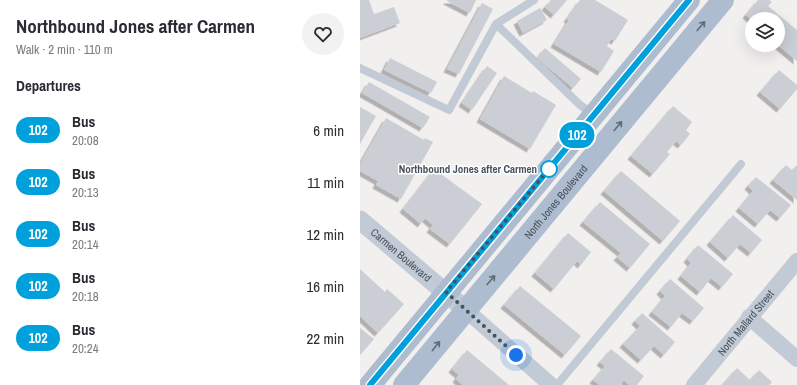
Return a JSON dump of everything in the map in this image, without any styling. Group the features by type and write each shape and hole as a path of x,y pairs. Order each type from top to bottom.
{"main road":[{"path":"370,385 689,0"},
{"name":"North Jones Boulevard","path":"404,385 723,0"}],"street":[{"name":"Carmen Boulevard","path":"360,220 446,292 551,385"},
{"name":"North Mallard Street","path":"694,385 797,261"},
{"path":"749,317 797,359"}],"lane":[{"path":"360,68 449,110 496,24 534,0"},
{"path":"496,24 593,116"},
{"path":"557,385 742,164"}],"building":[{"path":"360,0 369,0 374,14 394,7 400,23 360,38"},
{"path":"447,0 476,0 470,13"},
{"path":"551,0 567,0 554,15 545,7"},
{"path":"580,0 595,0 628,20 615,41 611,39 607,46 614,51 601,72 554,44 569,20 567,19"},
{"path":"758,0 769,0 772,2 768,6 775,12 748,12"},
{"path":"482,3 493,9 459,74 447,69"},
{"path":"540,8 547,20 523,33 517,21"},
{"path":"785,20 797,30 797,61 785,51"},
{"path":"545,48 581,79 573,88 537,58"},
{"path":"390,58 437,82 431,93 384,70"},
{"path":"487,66 497,73 472,110 462,103"},
{"path":"779,70 797,85 797,89 780,109 760,92"},
{"path":"504,76 532,93 533,91 556,105 530,149 480,119"},
{"path":"369,82 430,117 423,128 362,93"},
{"path":"673,106 692,122 686,130 690,134 681,145 676,141 667,152 670,154 653,174 631,156"},
{"path":"360,107 376,116 360,144"},
{"path":"386,118 424,140 425,138 433,142 401,199 376,185 378,181 360,171 360,164"},
{"path":"786,165 792,170 797,165 797,200 773,180"},
{"path":"434,169 482,204 450,244 430,229 433,225 425,218 421,224 403,209"},
{"path":"621,171 680,221 663,241 604,191"},
{"path":"756,177 791,205 780,218 770,210 758,224 739,208 753,191 748,186"},
{"path":"600,202 650,244 630,268 617,257 621,253 583,222"},
{"path":"733,215 762,240 751,253 740,244 728,258 710,242"},
{"path":"568,233 591,252 581,265 577,261 554,289 535,273"},
{"path":"698,245 733,274 722,287 711,278 700,292 681,276 691,263 687,259"},
{"path":"360,269 385,292 387,289 404,304 378,333 360,316"},
{"path":"670,279 704,308 693,321 682,313 671,327 652,312 665,296 660,291"},
{"path":"520,286 581,336 565,355 504,305"},
{"path":"642,313 675,342 664,355 654,346 641,360 623,344 640,326 635,321"},
{"path":"360,328 374,339 360,355"},
{"path":"611,349 644,376 637,385 629,385 624,380 620,385 600,385 593,380 605,366 600,362"},
{"path":"467,350 509,385 463,385 456,379 459,375 452,369"},
{"path":"737,368 750,380 759,370 772,382 769,385 722,385"}],"bus line":[{"name":"102","path":"370,385 689,0"}],"place":[{"name":"Northbound Jones after Carmen","path":"549,169"}],"route":[{"path":"516,355 446,292 549,169"}]}
